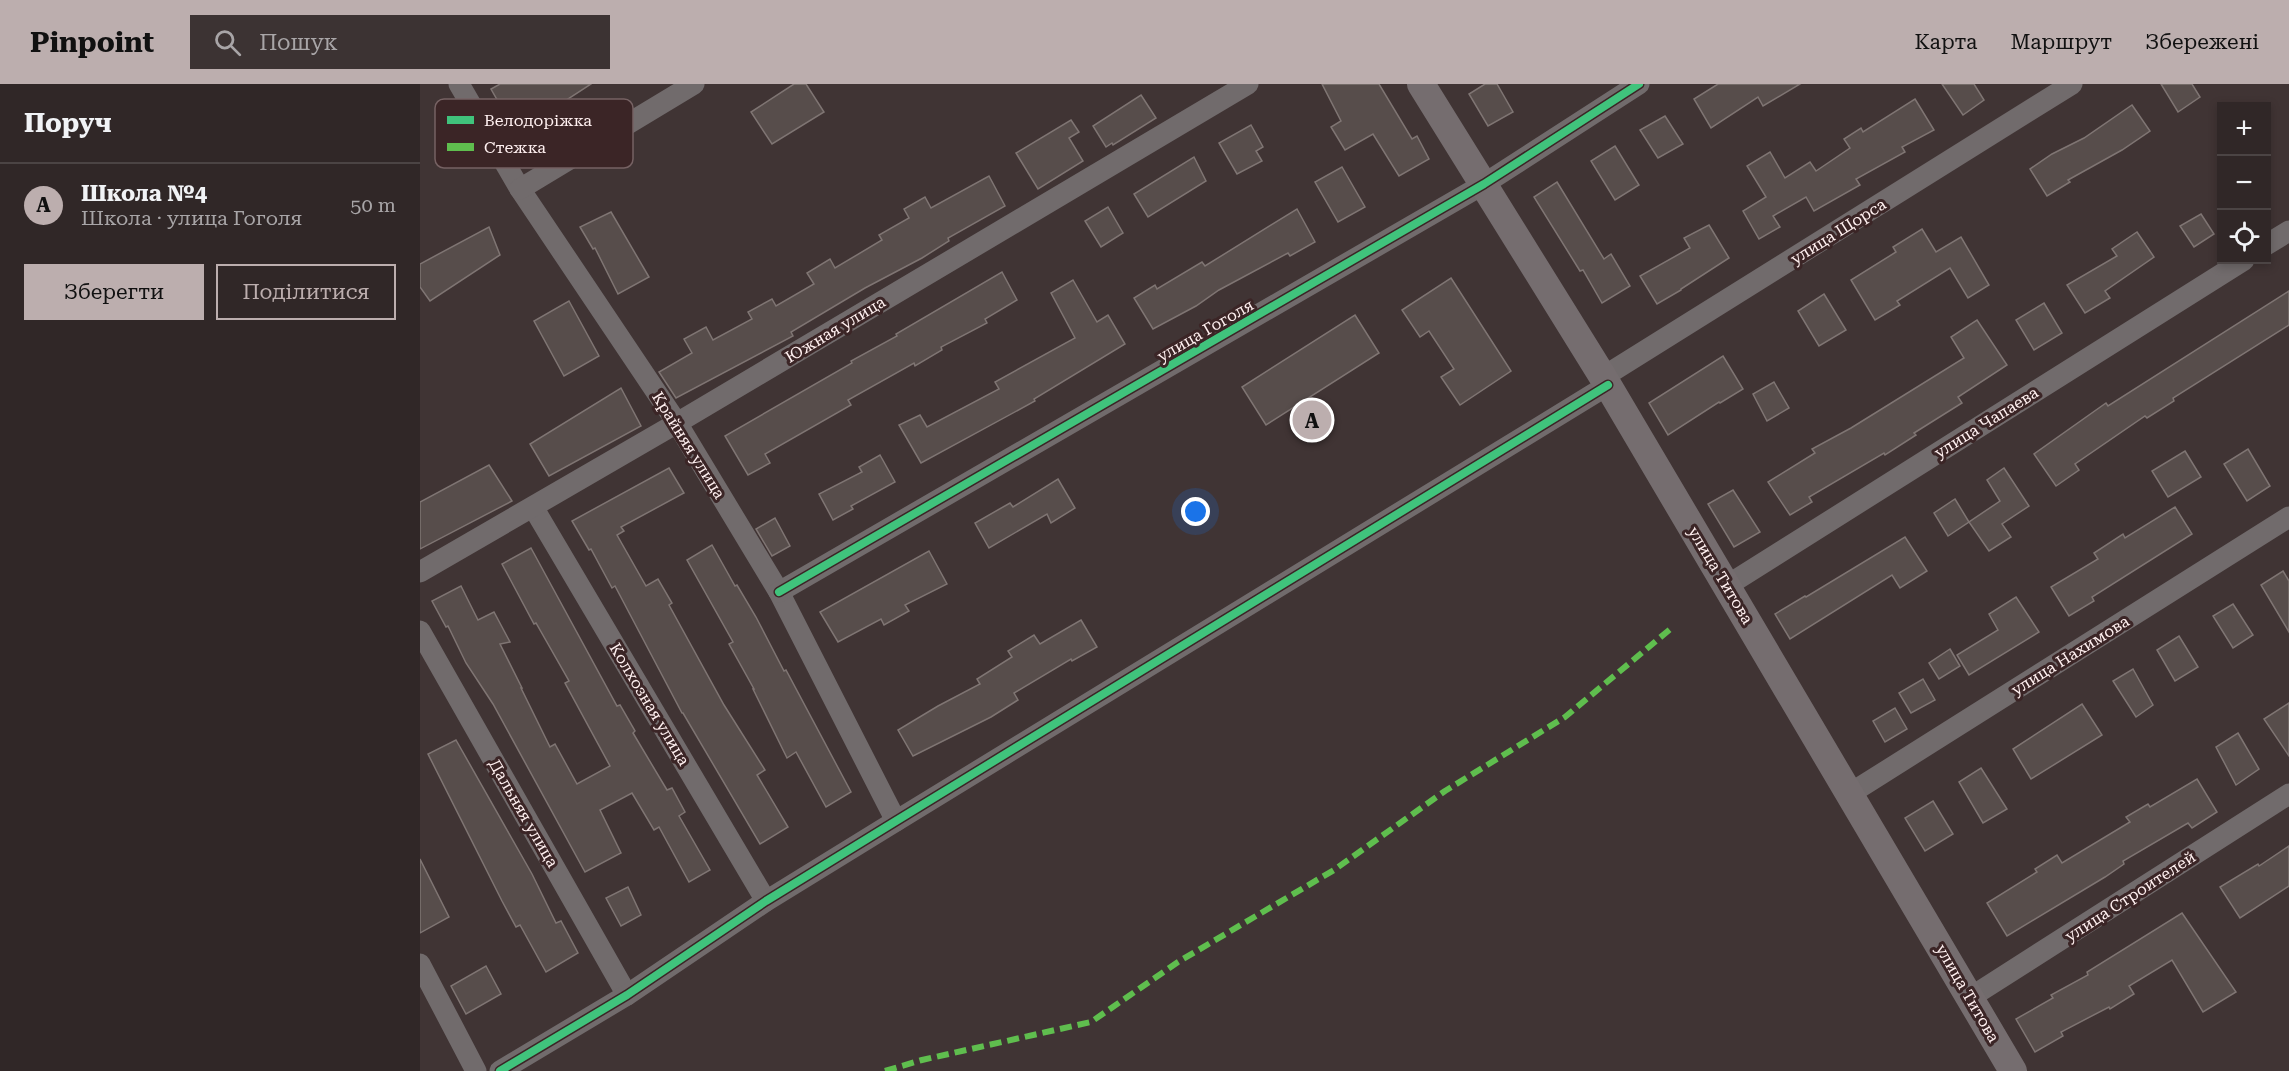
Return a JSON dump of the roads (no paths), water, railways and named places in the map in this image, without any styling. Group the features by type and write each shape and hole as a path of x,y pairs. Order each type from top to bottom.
{"main road":[{"name":"улица Титова","path":"1421,84 1606,381 2013,1071"}],"street":[{"name":"Крайняя улица","path":"459,84 468,99"},
{"path":"633,121 694,84"},
{"name":"Южная улица","path":"420,572 677,423 1248,84"},
{"name":"улица Гоголя","path":"779,592 1484,184 1639,84"},
{"name":"улица Щорса","path":"500,1071 627,996 766,901 1606,381 2072,84"},
{"name":"Крайняя улица","path":"508,168 677,423 779,592 896,821"},
{"path":"520,189 555,168"},
{"path":"2271,242 2289,231"},
{"name":"улица Чапаева","path":"1728,585 2238,264"},
{"name":"Колхозная улица","path":"533,507 766,901"},
{"name":"улица Нахимова","path":"1851,793 2289,517"},
{"name":"Дальняя улица","path":"420,632 627,996"},
{"name":"улица Строителей","path":"1971,998 2289,794"},
{"path":"420,964 476,1071"}],"place":[{"name":"Школа №4","path":"1312,420"}]}
